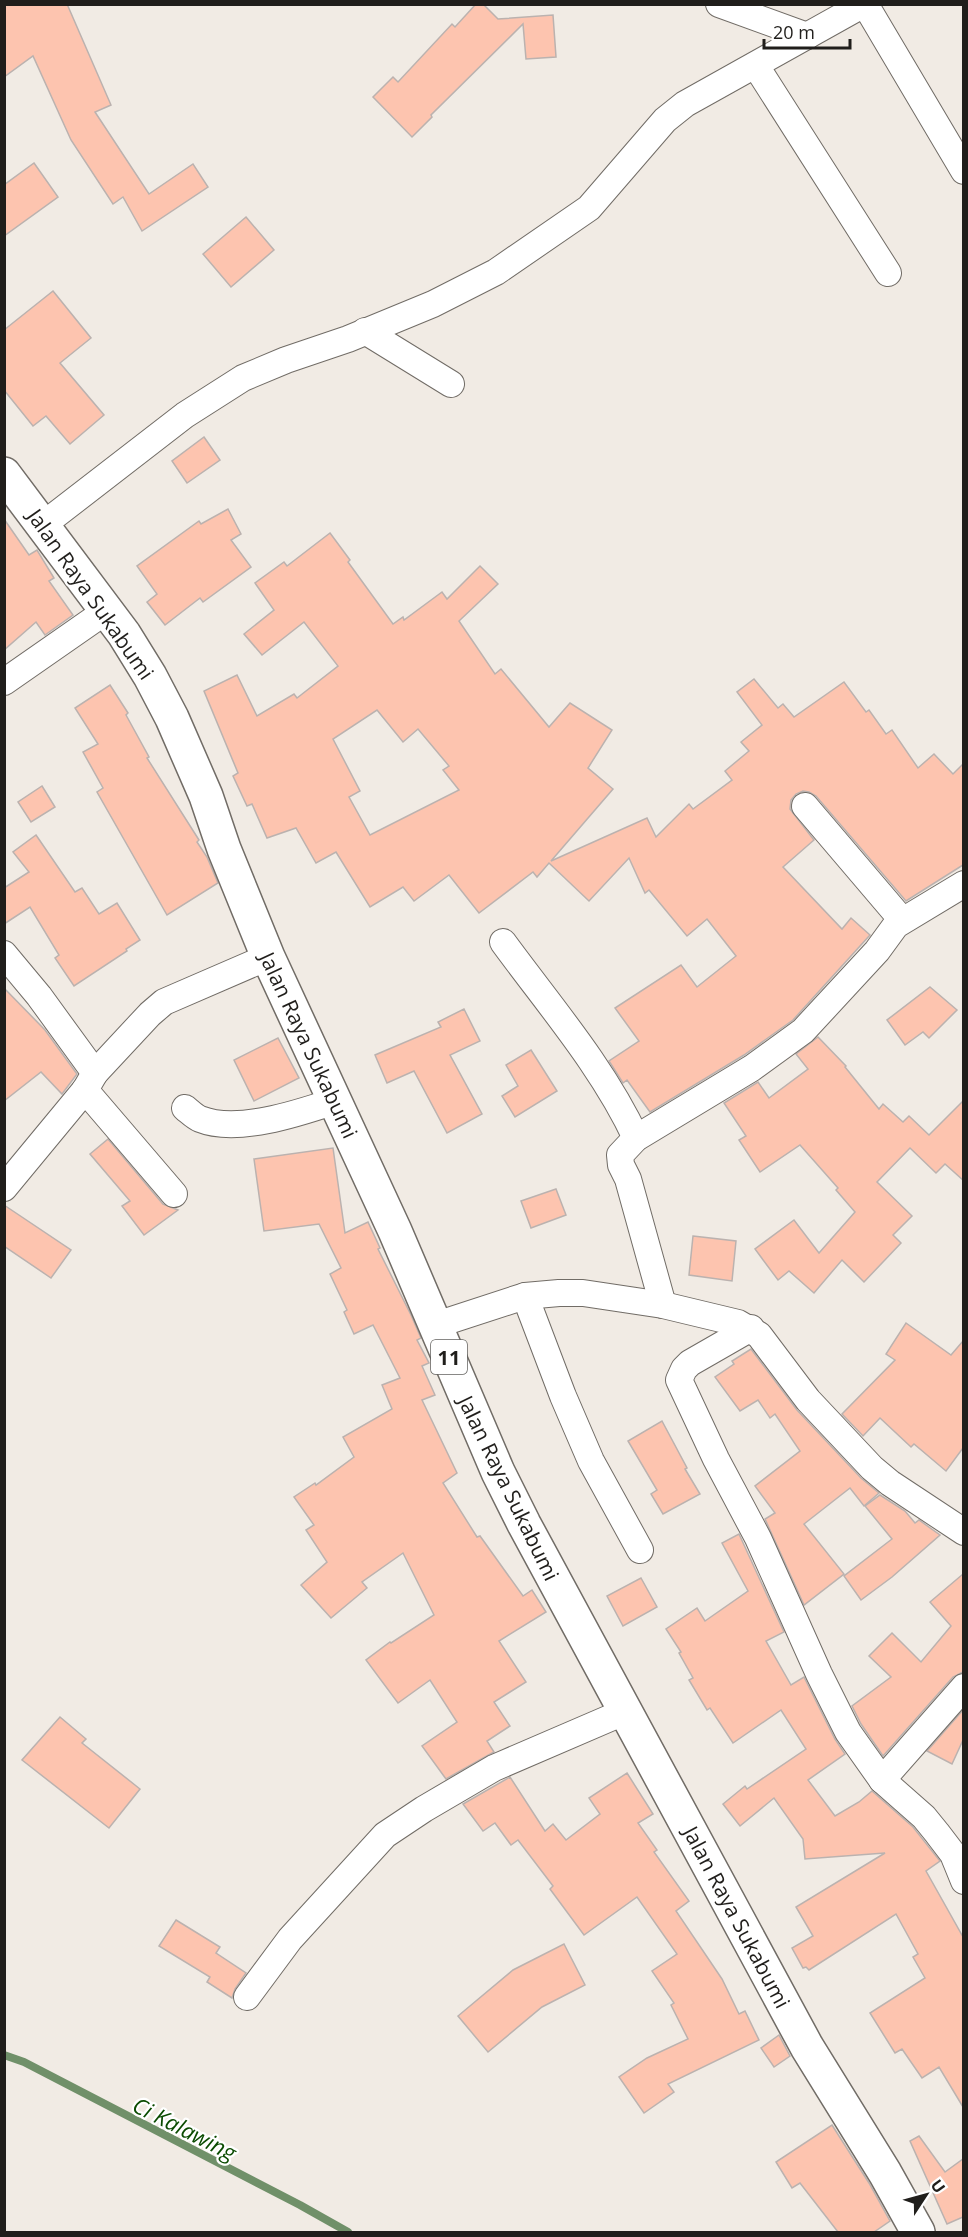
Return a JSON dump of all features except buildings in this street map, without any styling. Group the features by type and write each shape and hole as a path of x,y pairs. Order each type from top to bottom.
{"highway":[{"name":"Jalan Raya Sukabumi","path":"4,474 44,524 124,634 172,718 206,796 224,849 267,957 362,1157 503,1483 624,1712 807,2047 885,2173 918,2232"}],"street":[{"path":"719,4 807,36"},
{"path":"44,524 185,416 243,378 433,304 496,272 589,208 666,120 685,104 864,4 963,171"},
{"path":"756,66 888,273"},
{"path":"365,331 451,384"},
{"path":"4,682 106,611"},
{"path":"805,806 902,920"},
{"path":"663,1305 620,1155 636,1138 752,1068 803,1031 877,951 892,929 902,920 963,884"},
{"path":"503,942 592,1063 623,1111 636,1138"},
{"path":"4,954 39,996 90,1081 174,1194"},
{"path":"4,1188 90,1081 150,1014 164,1002 267,957"},
{"path":"185,1108 199,1119 219,1123 245,1123 297,1114 335,1101"},
{"path":"436,1325 525,1296 583,1293 663,1305 751,1328 766,1343 808,1400 855,1453 890,1483 963,1532"},
{"path":"525,1296 563,1396 591,1461 640,1550"},
{"path":"751,1328 690,1363 684,1368 679,1380 716,1460 758,1538 819,1674 848,1732 882,1780 924,1817 937,1833 953,1854 963,1881"},
{"path":"882,1780 963,1688"},
{"path":"247,1996 290,1939 386,1835 424,1809 494,1768 624,1712"}],"waterway":[{"name":"Ci Kalawing","path":"4,2055 24,2062 348,2232"}]}
